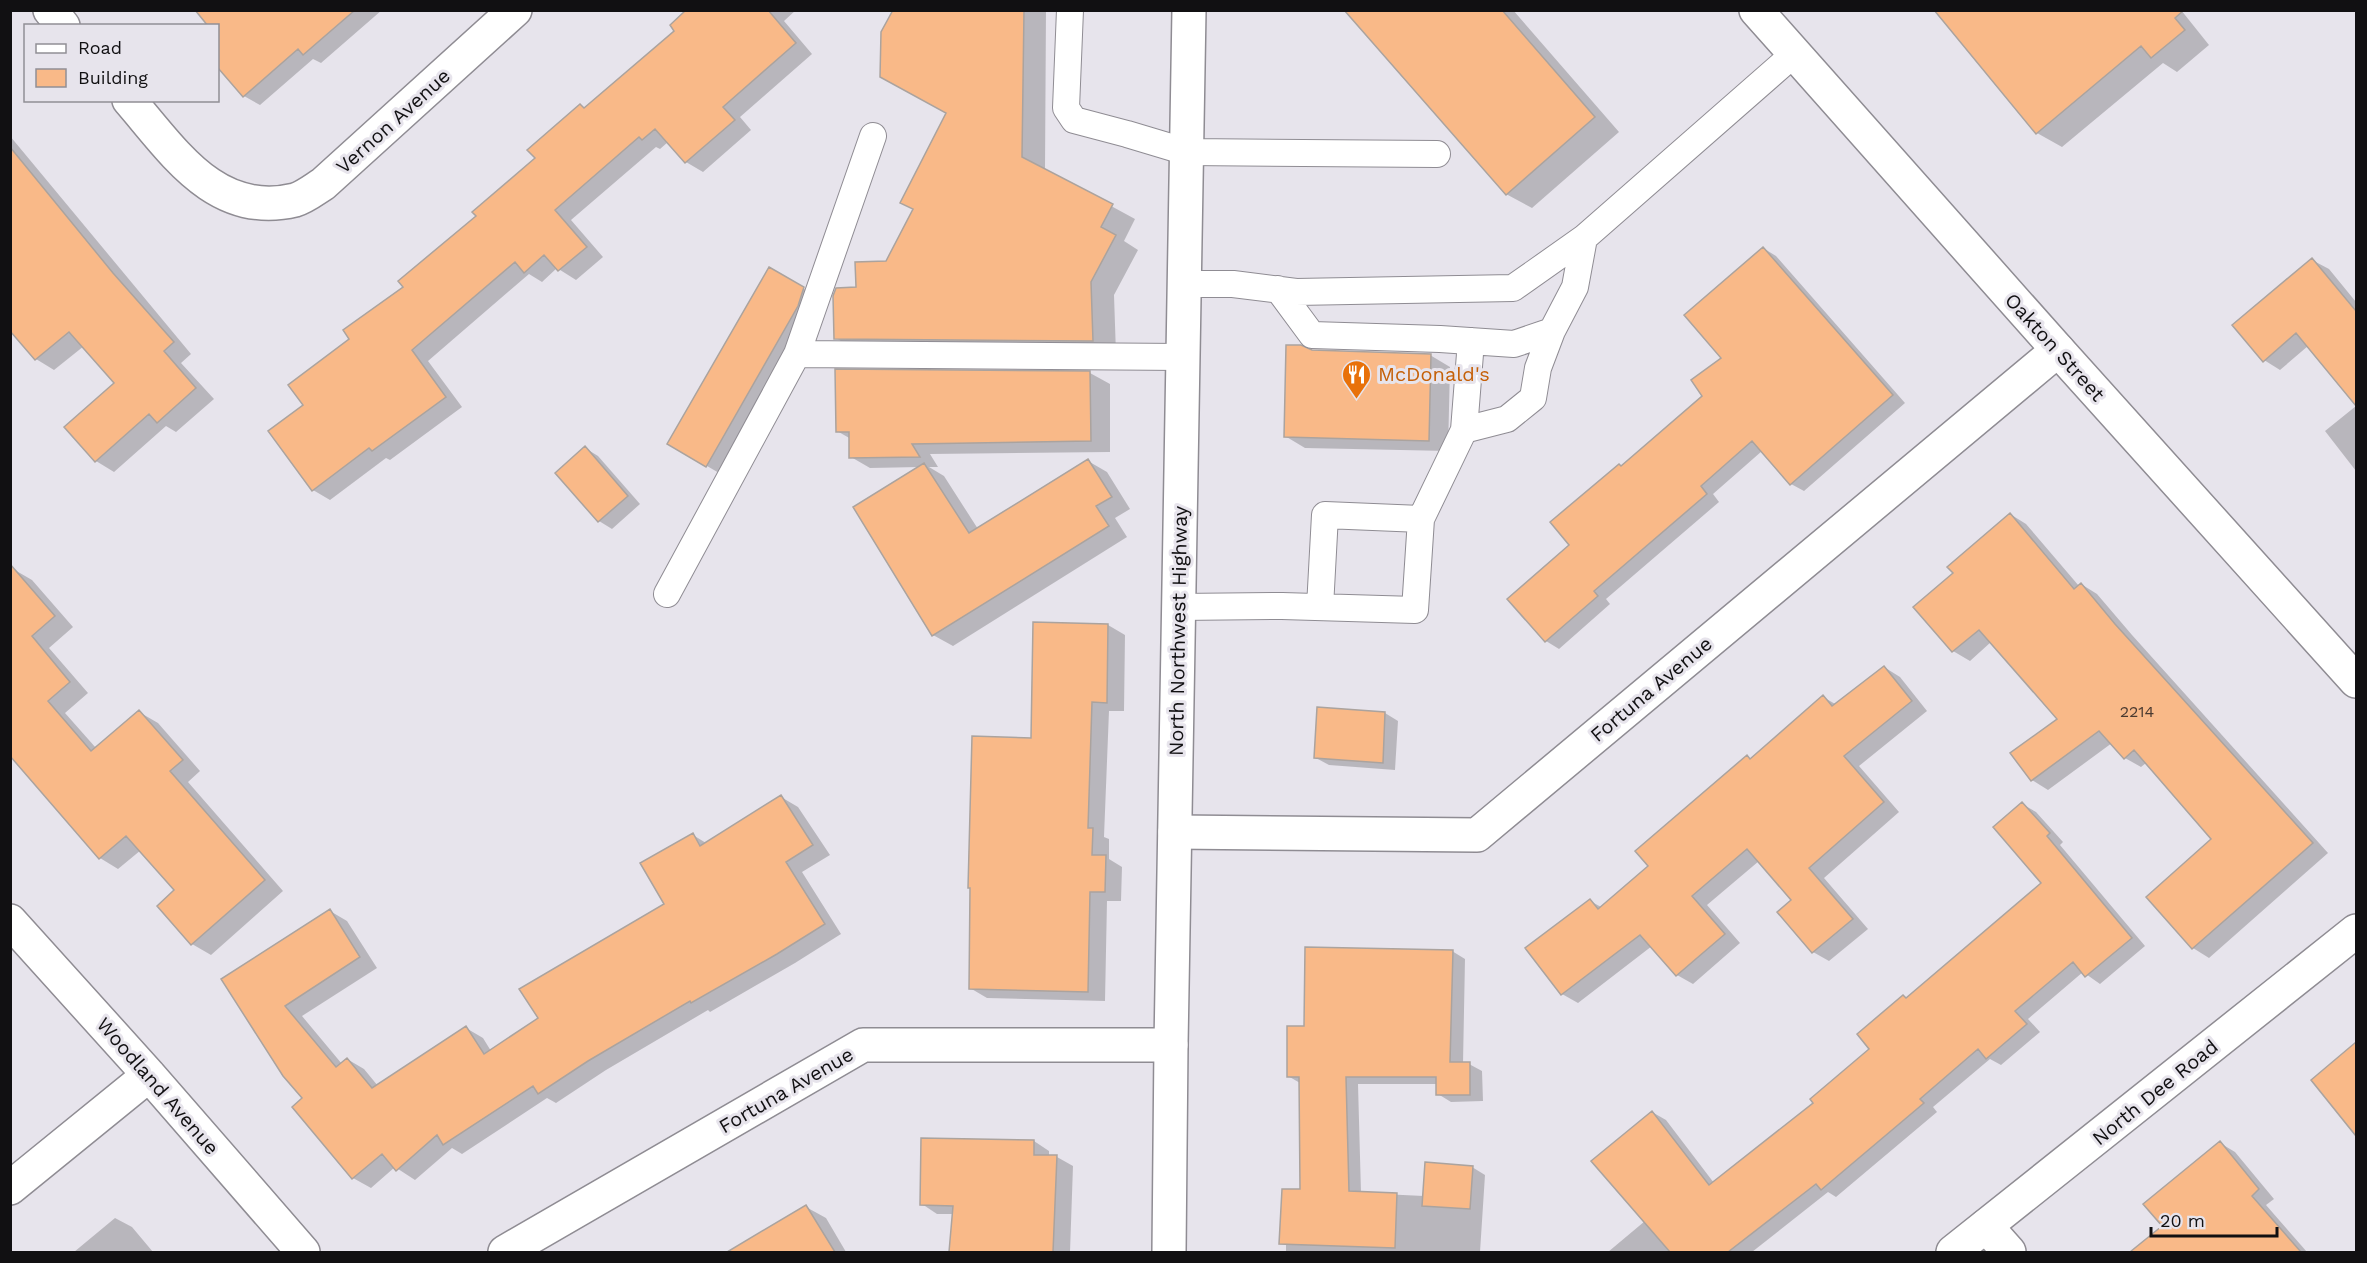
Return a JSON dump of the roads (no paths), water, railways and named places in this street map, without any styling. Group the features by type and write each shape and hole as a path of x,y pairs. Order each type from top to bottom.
{"street":[{"path":"50,10 61,24"},
{"name":"Vernon Avenue","path":"131,102 190,171 220,193 258,204 297,200 323,184 515,10"},
{"name":"North Northwest Highway","path":"1169,1252 1189,10"},
{"name":"Oakton Street","path":"1756,10 2356,681"},
{"name":"Fortuna Avenue","path":"1175,832 1477,834 2058,350"},
{"name":"Woodland Avenue","path":"10,921 303,1252"},
{"name":"North Dee Road","path":"1953,1252 2356,931"},
{"name":"Fortuna Avenue","path":"505,1252 863,1045 1171,1045"},
{"path":"10,1188 149,1076"},
{"path":"1986,1226 2009,1252"}],"lane":[{"path":"1070,10 1066,108 1074,120 1187,152 1437,154"},
{"path":"1185,284 1233,284 1287,290 1513,288 1584,238 1794,54"},
{"path":"667,594 796,354 873,136"},
{"path":"1464,430 1507,419 1533,398 1538,368 1552,331 1575,287 1584,238"},
{"path":"1287,290 1312,335 1514,344 1552,331"},
{"path":"1179,607 1415,610 1421,519 1464,430 1471,341"},
{"path":"796,354 1183,357"},
{"path":"1320,607 1325,515 1421,519"}],"place":[{"name":"McDonald's","path":"1357,400"}]}
